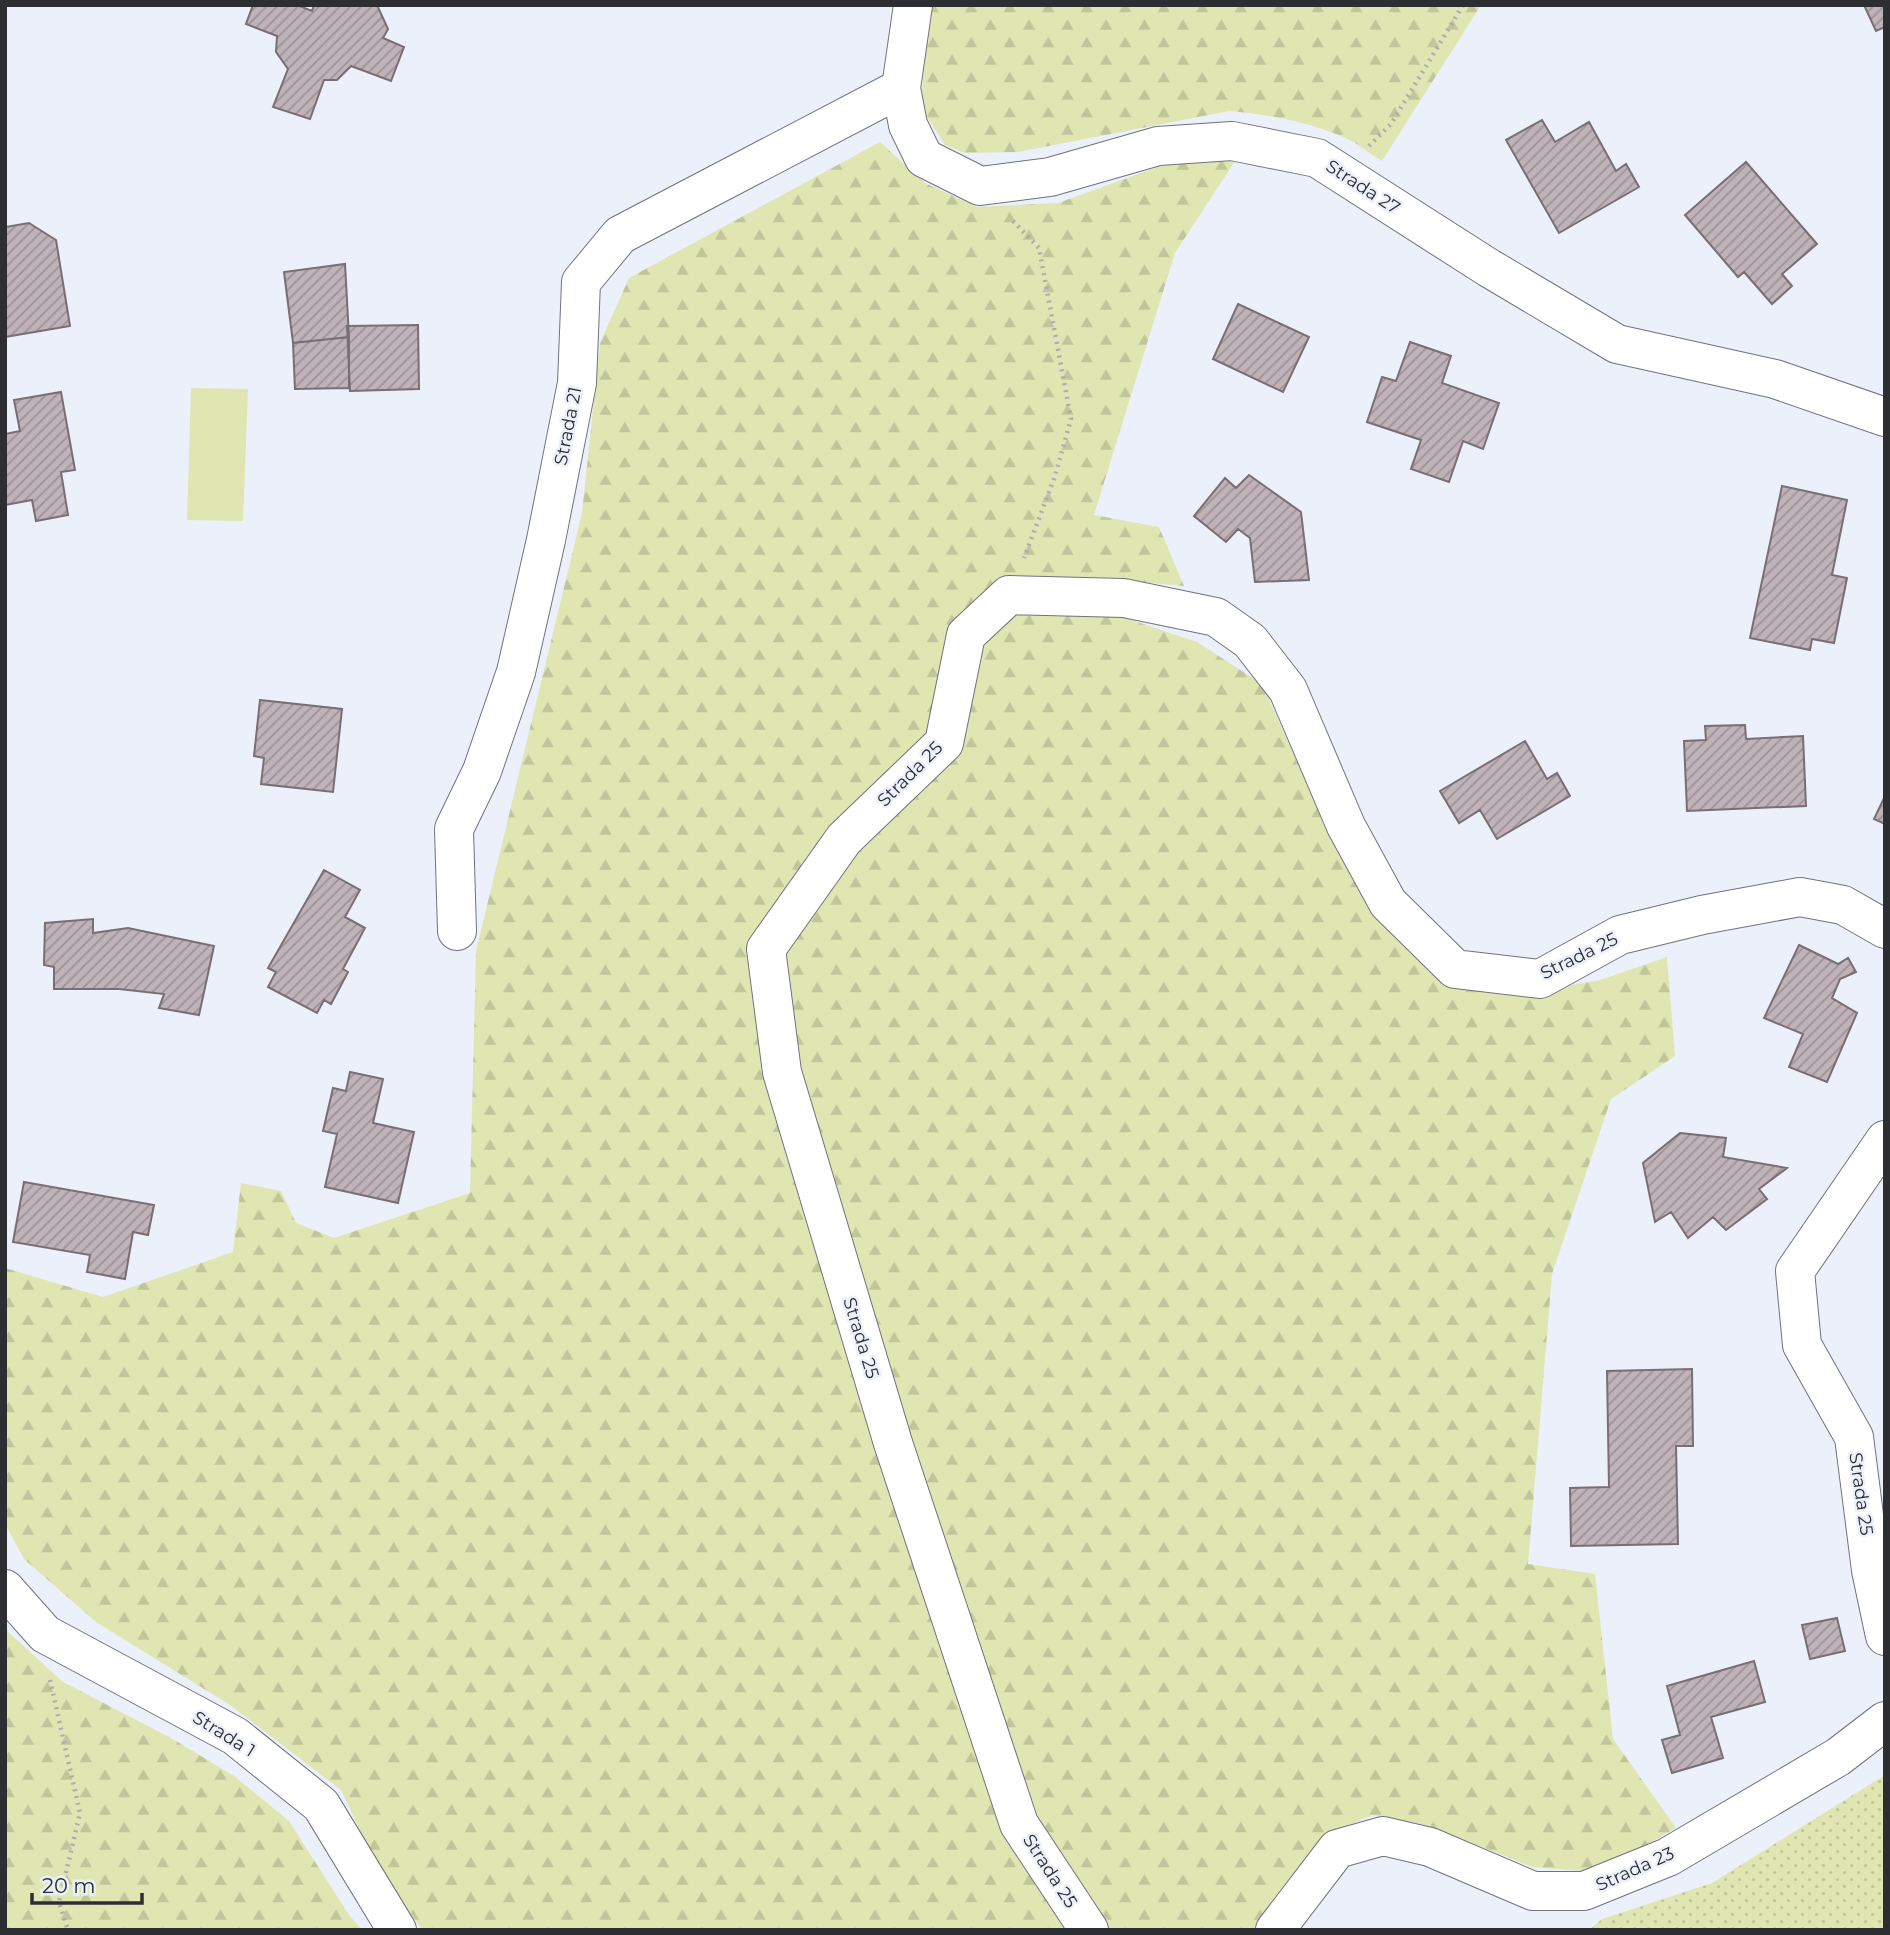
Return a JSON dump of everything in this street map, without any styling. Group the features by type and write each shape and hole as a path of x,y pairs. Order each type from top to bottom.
{"street":[{"path":"913,5 901,88 908,125 925,158 980,186"},
{"name":"Strada 21","path":"457,930 454,829 482,771 516,672 577,383 581,282 620,235 901,88"},
{"name":"Strada 27","path":"980,186 1050,177 1158,146 1232,141 1317,158 1489,268 1617,344 1775,379 1885,417"},
{"name":"Strada 25","path":"1089,1930 1019,1824 906,1483 782,1072 766,949 844,839 944,743 966,635 1009,595 1124,598 1216,617 1250,641 1288,690 1346,826 1388,903 1455,968 1540,979 1620,935 1702,915 1800,897 1843,905 1885,929"},
{"name":"Strada 25","path":"1885,1140 1796,1271 1802,1345 1854,1437 1871,1570 1885,1636"},
{"name":"Strada 1","path":"5,1589 45,1634 235,1736 321,1805 397,1930"},
{"name":"Strada 23","path":"1275,1930 1337,1849 1383,1836 1430,1847 1533,1891 1584,1891 1668,1857 1838,1757 1885,1721"}],"path":[{"path":"1340,172 1391,124 1463,5"},
{"path":"980,186 1040,248 1071,419 1055,476 1009,595"},
{"path":"45,1634 52,1696 80,1813 59,1902 68,1930"}],"green space":[{"path":"924,5 1481,5 1382,161 1350,140 1306,124 1260,114 1229,111 1018,152 965,153 945,145 922,109"},
{"path":"880,142 925,183 977,207 1058,203 1166,164 1235,161 1175,253 1094,515 1159,527 1184,586 1118,580 1123,617 1197,642 1262,684 1311,793 1360,886 1519,994 1600,980 1667,957 1675,1056 1611,1099 1552,1274 1528,1564 1595,1574 1613,1739 1676,1828 1634,1852 1582,1871 1532,1867 1455,1836 1373,1815 1336,1830 1260,1930 427,1930 421,1928 377,1866 341,1790 230,1705 96,1622 24,1559 5,1524 5,1268 103,1297 233,1252 241,1183 281,1191 296,1223 334,1238 470,1193 476,951 582,513 600,343 629,278"},
{"path":"191,388 248,389 243,521 187,520"},
{"path":"5,1629 63,1682 171,1738 234,1776 289,1821 349,1915 362,1930 5,1930"},
{"path":"1885,1775 1885,1930 1589,1930 1602,1919 1712,1883"}],"building":[{"path":"253,5 297,5 312,11 314,5 377,5 388,29 383,38 404,47 391,81 351,66 337,80 324,80 310,119 273,107 288,69 276,52 277,36 246,24"},
{"path":"1864,5 1885,5 1885,27 1876,31"},
{"path":"1542,120 1555,142 1589,122 1616,171 1626,164 1639,187 1559,233 1506,140"},
{"path":"1746,162 1817,244 1782,274 1792,286 1772,304 1744,272 1738,277 1685,215"},
{"path":"29,223 56,240 70,326 5,337 5,227"},
{"path":"345,264 349,337 293,343 284,272"},
{"path":"1238,304 1309,337 1283,392 1213,359"},
{"path":"418,325 419,389 350,391 347,326"},
{"path":"349,337 349,388 295,389 293,343"},
{"path":"1410,342 1451,356 1442,383 1499,403 1483,449 1463,441 1449,482 1411,469 1421,440 1367,422 1382,377 1396,381"},
{"path":"61,392 75,470 61,472 68,515 36,521 32,500 5,505 5,434 20,431 14,400"},
{"path":"1249,475 1301,512 1309,580 1255,582 1250,538 1238,529 1226,542 1194,516 1225,478 1236,488"},
{"path":"1782,486 1847,500 1832,575 1847,578 1834,643 1812,639 1810,650 1750,638"},
{"path":"260,700 342,709 333,792 261,784 264,758 254,756"},
{"path":"1745,725 1746,739 1803,736 1806,806 1687,811 1684,741 1706,740 1705,726"},
{"path":"1525,741 1547,779 1557,773 1570,796 1497,839 1480,810 1459,823 1440,791"},
{"path":"1885,796 1885,824 1874,819"},
{"path":"324,870 360,890 345,917 365,928 343,969 348,972 331,1004 324,1000 317,1013 268,987 276,972 268,968"},
{"path":"93,919 93,933 128,928 214,946 199,1015 159,1008 164,994 119,989 54,989 54,967 44,965 45,923"},
{"path":"1799,945 1838,964 1848,958 1856,972 1840,979 1832,998 1857,1013 1827,1082 1789,1067 1803,1034 1764,1018"},
{"path":"350,1072 383,1079 373,1123 414,1132 398,1203 325,1187 337,1134 323,1131 333,1088 346,1091"},
{"path":"1680,1133 1726,1138 1723,1157 1787,1168 1759,1189 1767,1199 1726,1230 1713,1217 1688,1238 1671,1212 1655,1222 1643,1163"},
{"path":"24,1182 154,1205 148,1235 133,1232 125,1279 87,1272 90,1255 13,1242"},
{"path":"1692,1369 1693,1446 1676,1446 1678,1544 1571,1546 1570,1488 1609,1487 1607,1371"},
{"path":"1837,1618 1845,1651 1810,1659 1802,1625"},
{"path":"1754,1661 1765,1702 1711,1717 1723,1758 1672,1773 1662,1740 1680,1735 1667,1686"}]}
